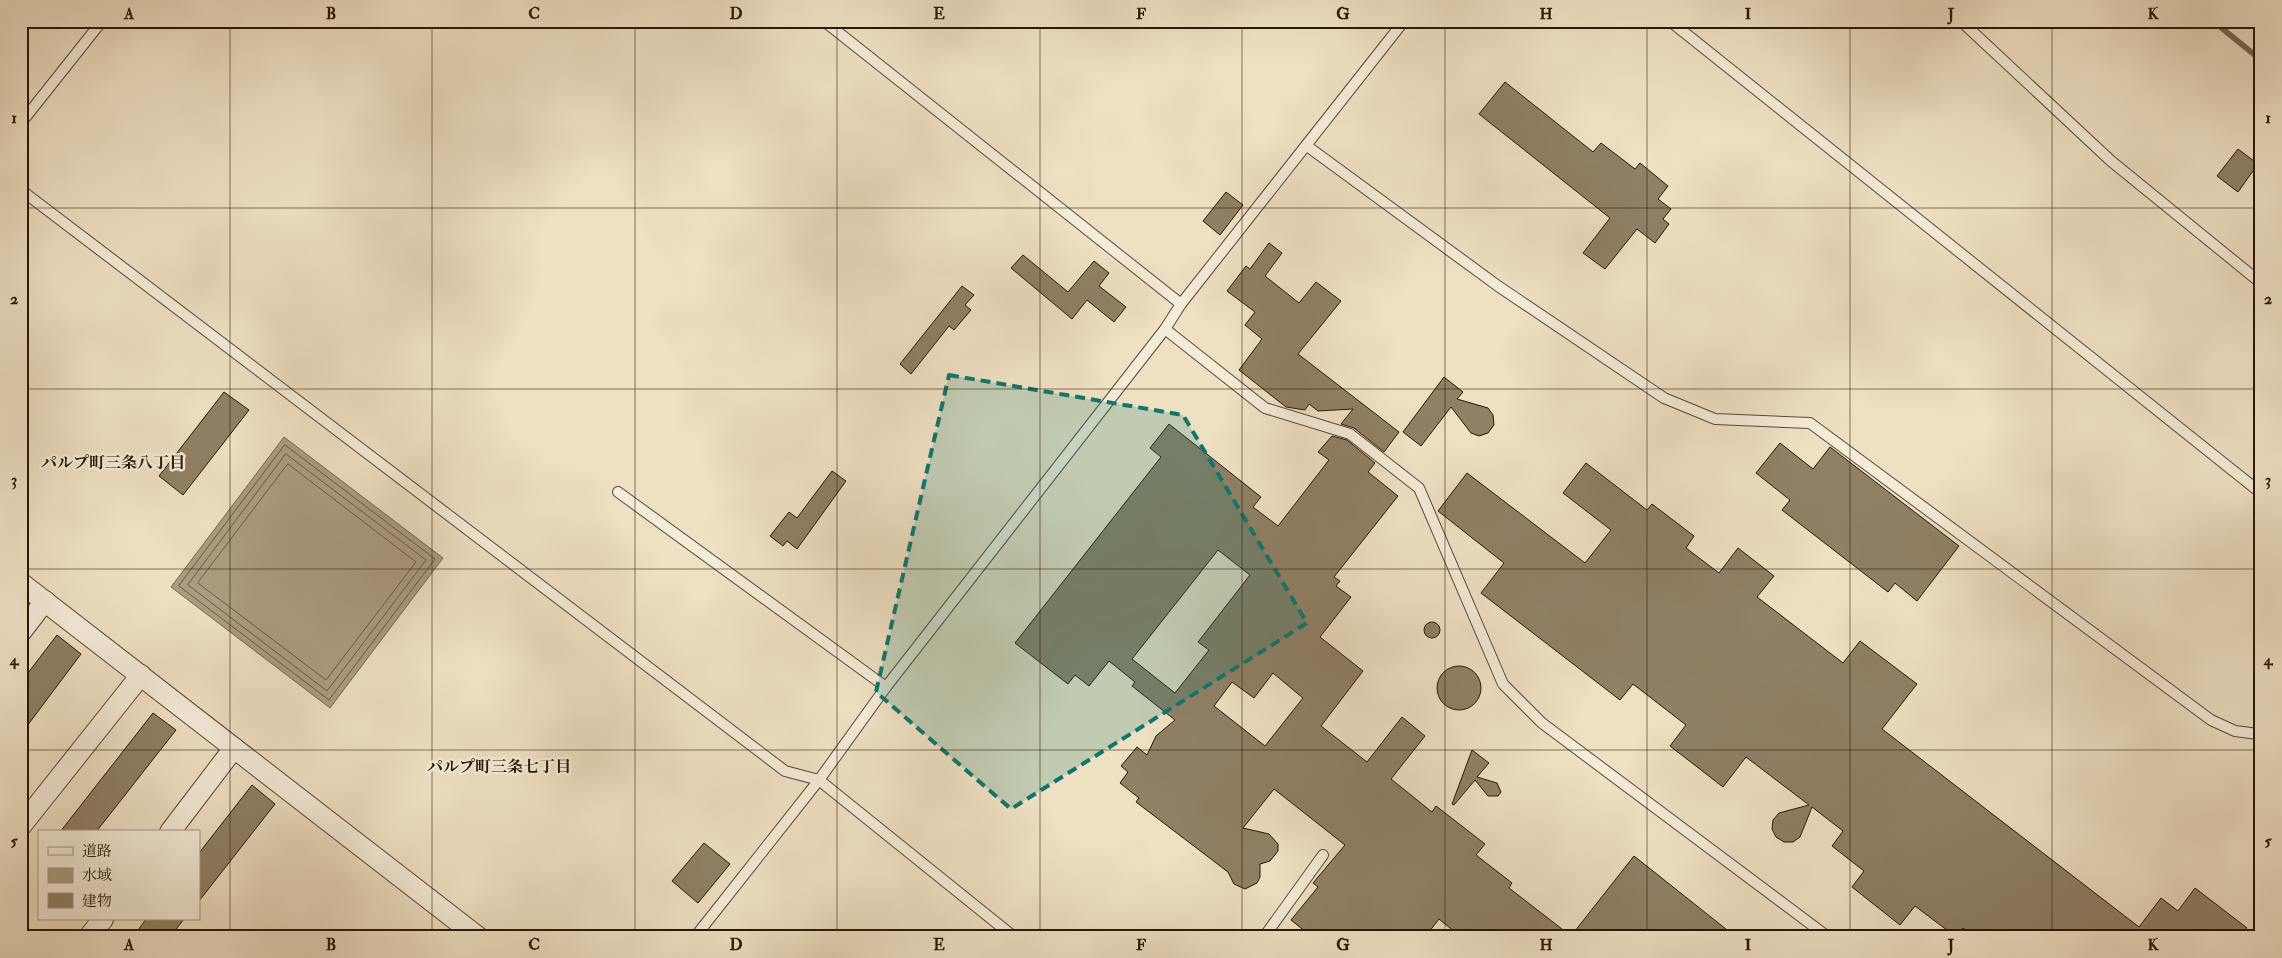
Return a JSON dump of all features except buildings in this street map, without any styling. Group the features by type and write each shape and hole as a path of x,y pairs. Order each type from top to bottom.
{"street":[{"path":"21,583 478,937"},
{"path":"21,632 45,601"},
{"path":"21,826 141,675"},
{"path":"172,830 234,748"},
{"path":"89,937 102,920"}],"lane":[{"path":"21,123 102,21"},
{"path":"824,21 1181,304"},
{"path":"695,937 818,780 886,687 1165,329 1181,304 1404,21"},
{"path":"1670,21 2261,493"},
{"path":"1961,21 2111,161 2261,283"},
{"path":"1307,146 1498,286 1664,398 1716,419 1810,423 2211,720 2235,731 2258,734 2261,732"},
{"path":"21,190 785,771 818,780 1014,937"},
{"path":"1165,329 1265,408 1350,434 1419,488 1503,684 1542,724 1828,937"},
{"path":"618,492 886,687"},
{"path":"1265,936 1323,854"}],"highlighted area":[{"path":"949,375 1183,415 1307,623 1011,809 876,692"}],"water":[{"path":"284,437 443,558 330,708 171,587"}],"waterway":[{"path":"2213,21 2261,60"}],"district":[{"name":"パルプ町三条八丁目","path":"113,462"},
{"name":"パルプ町三条七丁目","path":"499,766"}]}
